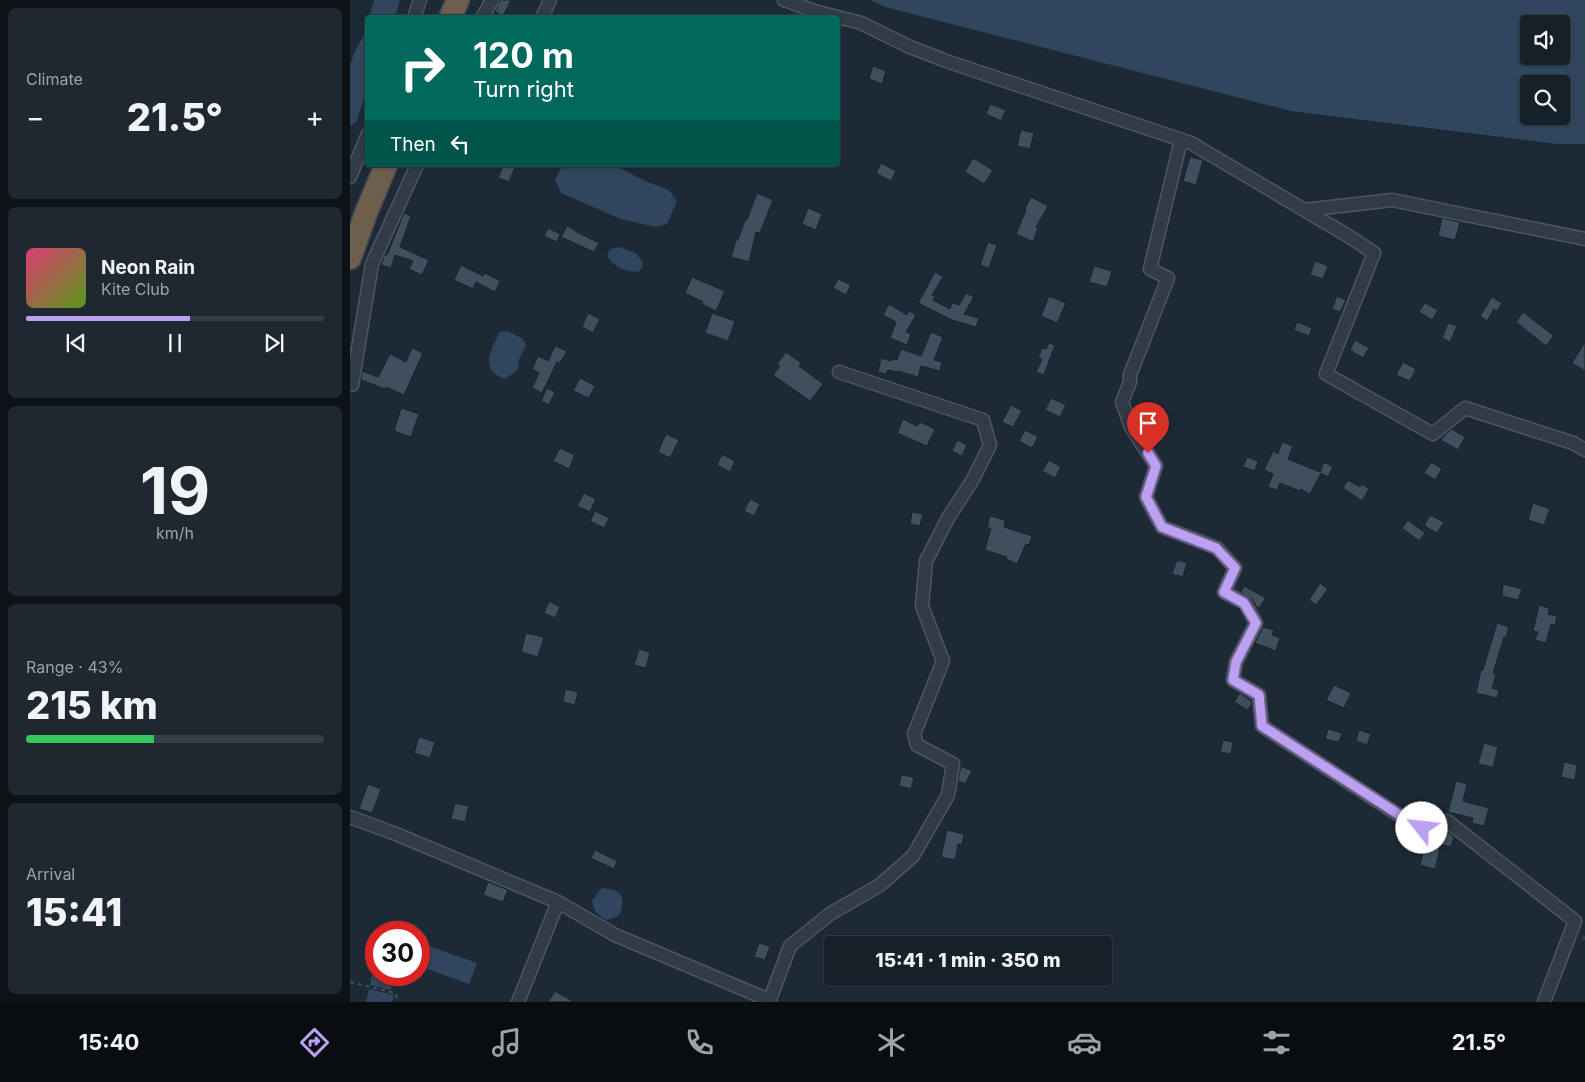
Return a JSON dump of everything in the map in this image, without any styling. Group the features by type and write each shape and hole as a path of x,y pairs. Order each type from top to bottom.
{"highway":[{"path":"350,258 385,167"}],"street":[{"path":"415,15 420,0"},
{"path":"484,15 492,0"},
{"path":"543,15 550,0"},
{"path":"784,0 830,15"},
{"path":"840,18 861,23 910,47 949,62 1191,143 1374,253 1326,374 1433,434 1465,408 1573,443 1585,450"},
{"path":"1181,140 1150,269 1168,278 1130,375 1130,382 1122,402 1131,427 1156,466 1146,497 1162,527 1216,548 1235,568 1224,592 1244,603 1256,623 1236,662 1233,680 1259,695 1262,726 1398,814 1434,834 1448,821 1575,921 1544,1002"},
{"path":"350,177 365,141"},
{"path":"352,385 372,264 416,167"},
{"path":"1305,210 1392,200 1585,239"},
{"path":"350,817 396,834 558,902 615,935 769,1001 790,946 830,914 880,885 913,856 948,795 952,764 917,745 914,734 943,661 922,606 926,561 948,518 972,481 990,445 983,420 839,372"},
{"path":"518,1002 558,902"}],"path":[{"path":"350,982 395,992 399,1002"}],"water":[{"path":"374,0 400,0 396,15 370,15"},
{"path":"871,0 1585,0 1585,144 1558,144 1291,111 885,7"},
{"path":"365,33 365,97 356,122 350,126 350,66 354,53"},
{"path":"562,167 618,167 645,181 669,190 677,201 667,224 656,227 621,219 561,193 555,179"},
{"path":"619,247 637,254 643,263 642,268 638,272 620,268 610,260 607,256 610,249"},
{"path":"508,331 523,339 526,346 519,359 518,370 505,379 492,370 489,358 500,332"},
{"path":"603,888 617,892 621,895 622,901 622,908 618,916 606,920 596,912 592,901"},
{"path":"430,946 477,963 469,984 430,970"},
{"path":"374,986 392,986 391,990"},
{"path":"369,989 394,995 392,1002 366,1002"}],"building":[{"path":"500,0 511,0 504,15 495,12"},
{"path":"873,66 886,71 882,84 869,79"},
{"path":"990,104 1006,110 1001,121 986,114"},
{"path":"1021,130 1034,133 1030,149 1017,146"},
{"path":"1190,157 1203,160 1196,185 1183,181"},
{"path":"973,158 993,170 984,184 965,172"},
{"path":"881,163 896,171 891,181 876,173"},
{"path":"502,167 515,167 509,182 498,178"},
{"path":"757,193 773,200 760,233 756,232 749,262 731,257 736,240 738,240 745,220 747,220"},
{"path":"1031,197 1048,206 1036,227 1038,228 1033,242 1016,234"},
{"path":"808,208 822,214 816,230 802,224"},
{"path":"404,213 411,216 400,247 429,260 422,275 409,269 413,261 395,255 391,268 381,265"},
{"path":"1442,218 1460,222 1455,240 1438,236"},
{"path":"567,226 599,243 594,252 561,237"},
{"path":"548,228 560,234 557,242 544,236"},
{"path":"988,242 997,245 989,268 980,265"},
{"path":"1315,261 1328,266 1323,279 1310,275"},
{"path":"461,265 483,276 485,273 500,281 495,292 476,282 473,289 454,280"},
{"path":"1094,266 1112,271 1107,287 1089,282"},
{"path":"935,272 943,277 932,295 935,296 933,300 950,309 952,303 959,305 966,293 974,297 964,314 979,318 976,327 952,320 918,303"},
{"path":"692,277 725,291 716,311 685,293"},
{"path":"838,279 851,285 846,295 833,288"},
{"path":"1049,296 1066,303 1057,323 1041,316"},
{"path":"1337,296 1346,300 1340,312 1332,309"},
{"path":"1492,297 1502,303 1497,311 1494,309 1487,321 1480,316"},
{"path":"1425,303 1438,310 1432,320 1419,312"},
{"path":"889,304 907,315 909,311 916,315 906,332 911,334 907,345 890,338 896,322 883,315"},
{"path":"1523,312 1554,336 1546,346 1516,322"},
{"path":"588,313 600,319 593,333 582,327"},
{"path":"712,313 735,321 728,341 705,333"},
{"path":"1297,322 1312,328 1309,336 1294,330"},
{"path":"1448,323 1457,326 1450,342 1442,338"},
{"path":"931,332 943,337 934,360 942,362 940,371 921,366 918,377 898,371 888,370 886,374 878,372 881,358 891,361 892,359 897,360 901,349 921,356"},
{"path":"1355,340 1369,348 1363,358 1350,350"},
{"path":"1585,342 1585,371 1572,363"},
{"path":"1049,343 1055,345 1044,375 1036,372 1042,359 1038,358 1042,348 1046,349"},
{"path":"555,346 567,351 560,363 557,362 542,393 532,388 539,373 532,369 538,356 548,361"},
{"path":"412,348 423,353 404,395 386,387 385,389 361,380 362,371 378,377 390,354 406,362"},
{"path":"786,352 801,363 799,366 823,384 810,401 773,375 780,366 777,364"},
{"path":"1403,362 1416,369 1410,381 1396,375"},
{"path":"580,378 595,386 589,398 573,391"},
{"path":"547,388 555,392 549,405 541,401"},
{"path":"1051,398 1066,405 1060,417 1045,410"},
{"path":"1011,405 1022,411 1013,427 1002,422"},
{"path":"401,408 419,414 411,437 394,431"},
{"path":"903,419 917,426 920,422 935,429 927,446 897,433"},
{"path":"1452,429 1465,437 1458,450 1441,440"},
{"path":"1025,430 1038,437 1032,448 1019,441"},
{"path":"666,434 679,440 670,458 658,452"},
{"path":"957,440 967,445 962,456 952,451"},
{"path":"1282,442 1293,446 1288,459 1320,472 1324,462 1333,467 1328,477 1321,473 1310,494 1280,483 1277,490 1268,487 1273,474 1264,470 1273,451 1278,454"},
{"path":"560,448 575,455 569,469 553,461"},
{"path":"722,454 735,461 730,472 717,465"},
{"path":"1247,457 1258,461 1255,471 1243,467"},
{"path":"1049,460 1061,467 1055,478 1042,471"},
{"path":"1431,462 1442,469 1435,480 1424,473"},
{"path":"1348,480 1360,487 1362,484 1369,489 1362,501 1343,488"},
{"path":"584,493 596,499 590,512 577,506"},
{"path":"750,499 760,504 754,516 744,511"},
{"path":"1533,503 1550,509 1544,525 1528,520"},
{"path":"595,511 609,518 604,528 590,521"},
{"path":"912,512 923,514 920,526 910,524"},
{"path":"1430,515 1444,522 1437,533 1424,526"},
{"path":"990,516 1005,520 1004,527 1032,536 1029,545 1026,544 1017,564 1006,559 1007,557 985,550 991,528 987,528"},
{"path":"1408,520 1425,533 1419,541 1402,528"},
{"path":"1177,560 1187,563 1183,577 1172,574"},
{"path":"1320,583 1328,589 1316,605 1309,600"},
{"path":"1503,584 1522,589 1518,600 1502,596"},
{"path":"1244,586 1266,598 1258,609 1252,599 1241,592"},
{"path":"549,601 560,607 555,618 544,613"},
{"path":"1539,605 1549,608 1548,614 1557,616 1555,625 1551,624 1546,643 1535,640 1538,632 1533,631"},
{"path":"1497,623 1509,627 1493,673 1496,674 1492,688 1499,690 1497,698 1476,693 1481,670 1483,670"},
{"path":"1263,627 1274,630 1272,635 1280,638 1276,651 1255,643"},
{"path":"526,633 544,637 538,657 521,652"},
{"path":"639,649 650,652 646,668 634,665"},
{"path":"1334,685 1351,693 1344,708 1326,700"},
{"path":"565,689 578,692 575,705 563,702"},
{"path":"1240,693 1251,701 1252,704 1247,710 1234,702"},
{"path":"1328,729 1342,733 1339,742 1325,739"},
{"path":"1359,730 1371,734 1367,745 1356,741"},
{"path":"419,737 435,742 430,758 414,753"},
{"path":"1223,740 1233,742 1231,754 1220,752"},
{"path":"1484,743 1498,747 1493,767 1478,764"},
{"path":"1564,762 1577,765 1575,780 1561,777"},
{"path":"961,766 972,771 965,784 958,781"},
{"path":"901,775 914,777 911,789 899,786"},
{"path":"1456,781 1467,784 1463,801 1489,808 1484,826 1472,823 1473,818 1448,812"},
{"path":"368,784 381,789 372,813 359,809"},
{"path":"455,803 469,806 465,822 451,819"},
{"path":"947,830 964,834 962,845 958,844 955,860 941,857"},
{"path":"1448,832 1454,837 1451,847 1440,844 1441,838"},
{"path":"1425,845 1440,849 1435,869 1420,865"},
{"path":"595,850 617,861 614,869 591,858"},
{"path":"488,882 508,890 503,902 483,895"},
{"path":"759,943 770,946 765,960 754,957"},
{"path":"555,991 574,1002 548,1002"}],"route":[{"path":"1148,453 1156,466 1146,497 1162,527 1216,548 1235,568 1224,592 1244,603 1256,623 1236,662 1233,680 1259,695 1262,726 1422,828"}]}
